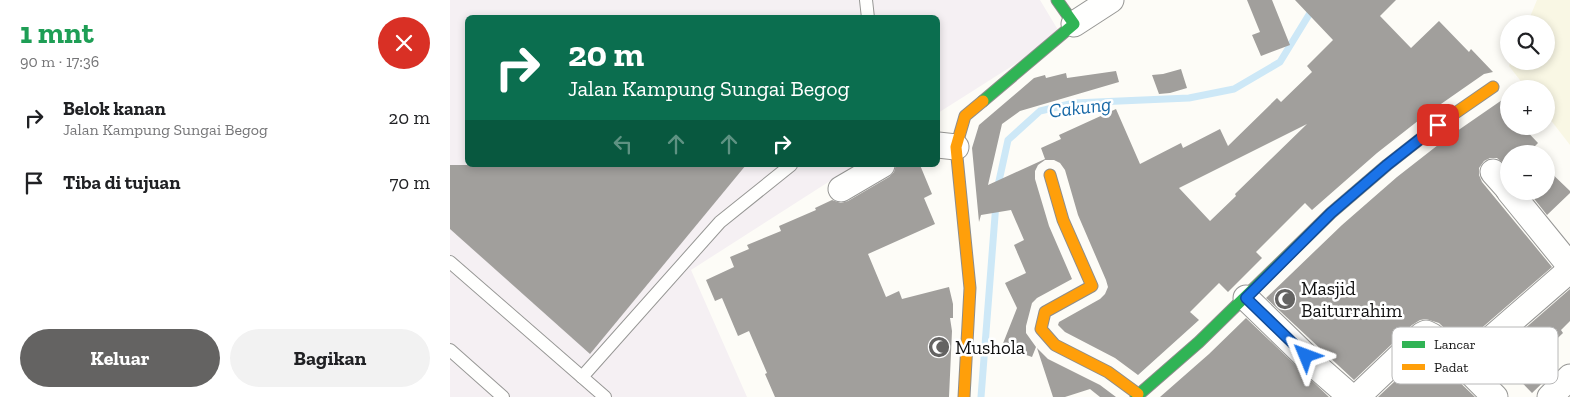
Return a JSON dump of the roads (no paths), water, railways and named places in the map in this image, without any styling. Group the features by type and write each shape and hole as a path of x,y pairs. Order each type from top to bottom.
{"street":[{"path":"1057,0 1074,24"},
{"path":"964,397 970,288 946,146 964,116 1074,24 1111,0"},
{"path":"1050,175 1063,220 1092,286 1045,312 1041,329 1054,344 1108,372 1137,396 1246,298 1331,213 1387,165 1438,125 1493,88"},
{"path":"841,189 879,167"},
{"path":"1517,200 1570,266"},
{"path":"1505,327 1570,270"},
{"path":"1246,298 1318,368 1351,397"},
{"path":"1357,397 1392,364"},
{"path":"1481,384 1494,397"}],"lane":[{"path":"866,0 868,15"},
{"path":"582,377 720,222 789,167"},
{"path":"450,262 605,397"},
{"path":"450,350 503,397"}],"waterway":[{"name":"Cakung","path":"997,190 1008,140 1040,111 1074,103 1189,98 1234,89 1280,62 1318,0"},
{"name":"Cakung","path":"981,397 996,203"}],"place":[{"name":"Masjid Baiturrahim","path":"1285,299"},
{"name":"Mushola","path":"939,347"}]}
